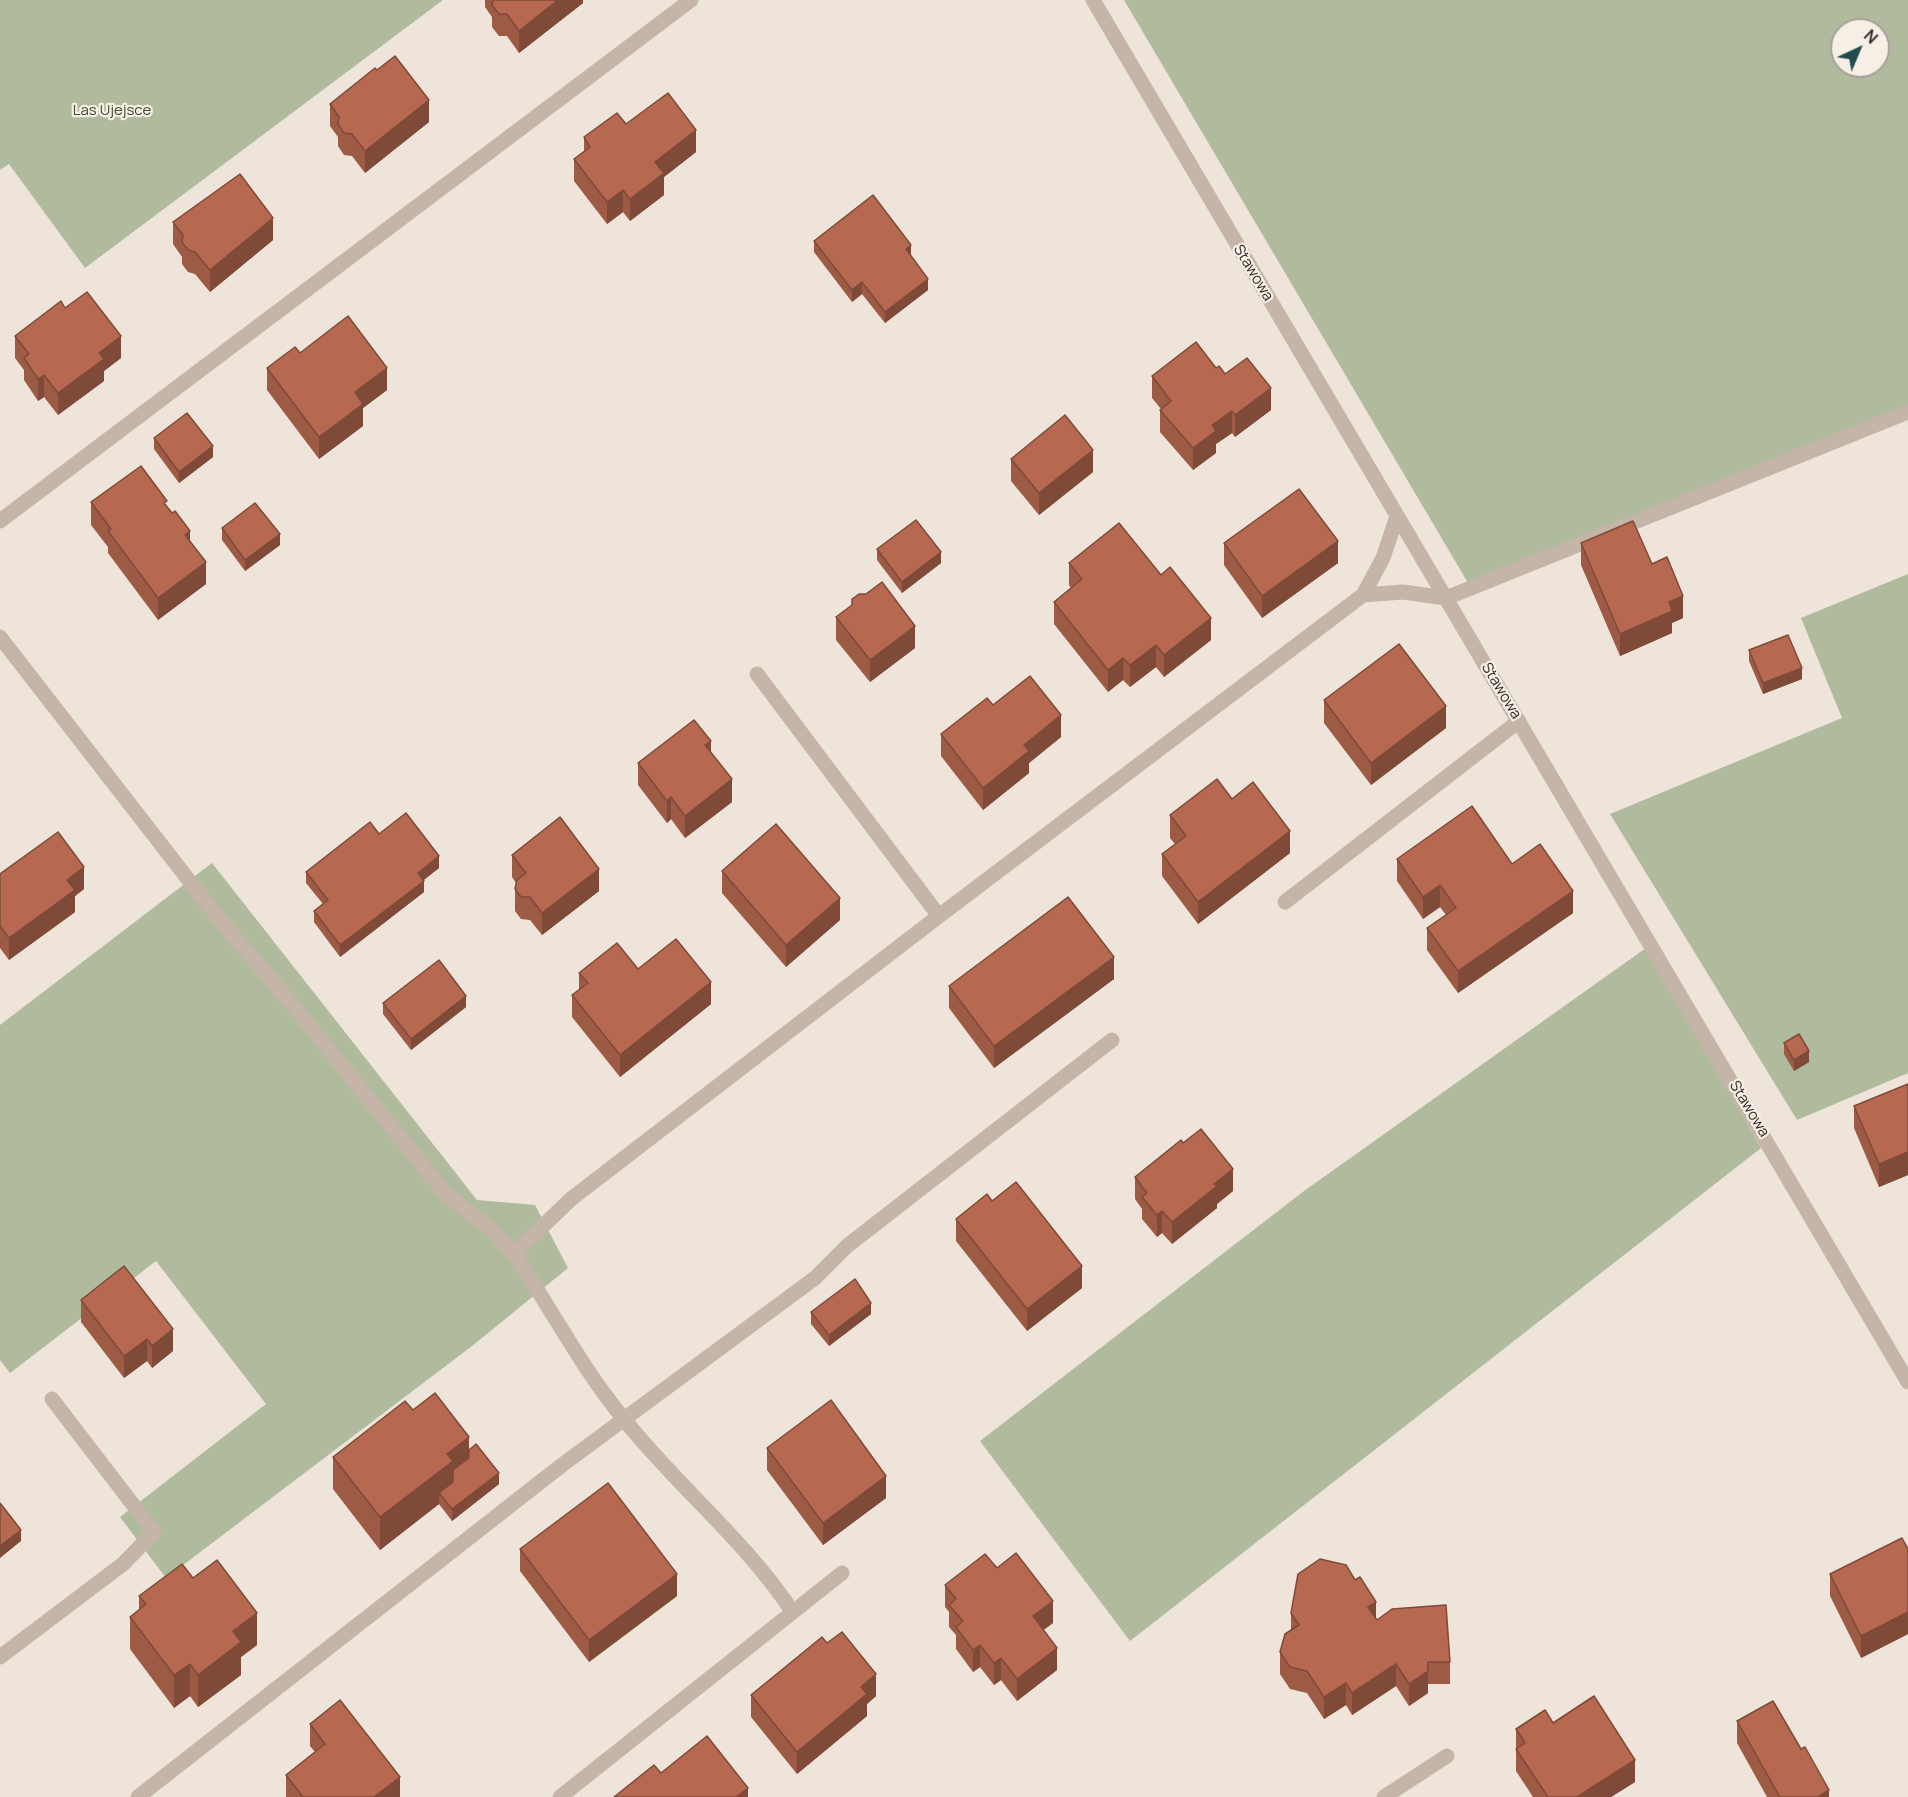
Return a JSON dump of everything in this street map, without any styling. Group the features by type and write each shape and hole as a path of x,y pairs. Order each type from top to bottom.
{"street":[{"path":"0,521 691,0"},
{"name":"Stawowa","path":"1093,0 1908,1382"},
{"path":"1363,595 1403,592 1446,598 1908,412"},
{"path":"514,1254 571,1199 939,916 1363,595 1383,558 1397,516"},
{"path":"0,637 219,919 297,1010 444,1191 493,1231 514,1254 544,1297 572,1347 623,1419 724,1526 777,1588 792,1611"},
{"path":"757,674 939,916"},
{"path":"1284,902 1519,721"},
{"path":"138,1797 623,1419 815,1278 846,1246 1112,1040"},
{"path":"0,1657 123,1564 154,1532 52,1399"},
{"path":"560,1797 842,1573"},
{"path":"1384,1797 1447,1756"}],"green space":[{"name":"Las Ujejsce","path":"0,0 443,0 85,268 9,164 0,170"},
{"path":"1124,0 1908,0 1908,419 1474,593"},
{"path":"1908,574 1908,1073 1797,1120 1610,814 1842,718 1801,618"},
{"path":"212,863 477,1200 535,1205 568,1268 472,1346 166,1578 120,1517 266,1404 156,1261 10,1373 0,1360 0,1025"},
{"path":"1646,948 1761,1148 1130,1641 980,1441 1304,1191"}],"building":[{"path":"493,0 558,0 519,31 507,14 499,14 492,5"},
{"path":"395,56 429,100 365,151 352,134 344,133 338,124 339,117 330,104 375,68 377,70"},
{"path":"668,93 696,130 655,162 664,173 630,199 623,190 607,202 574,159 590,147 584,137 617,113 626,124"},
{"path":"240,174 273,218 210,270 195,252 188,250 182,242 183,235 173,222"},
{"path":"873,195 911,245 906,249 928,279 885,312 862,282 852,290 814,241"},
{"path":"87,292 121,336 99,353 104,359 58,393 44,375 38,379 24,358 29,354 15,336 61,301 65,308"},
{"path":"348,316 387,368 355,392 363,404 319,437 267,368 295,347 300,353"},
{"path":"1196,342 1216,368 1219,366 1225,374 1247,358 1271,388 1235,415 1232,411 1212,425 1216,431 1193,448 1160,410 1171,401 1152,376"},
{"path":"187,413 213,446 179,472 154,438"},
{"path":"1065,415 1093,450 1039,493 1011,459"},
{"path":"141,466 167,501 164,503 172,513 175,511 190,531 185,535 206,562 158,598 108,531 111,529 91,502"},
{"path":"1299,489 1338,541 1262,596 1224,543"},
{"path":"255,503 280,534 245,560 222,528"},
{"path":"916,520 941,552 902,582 877,549"},
{"path":"1633,521 1652,564 1667,557 1683,596 1669,602 1672,611 1620,634 1581,543"},
{"path":"1119,523 1161,575 1170,567 1211,618 1164,655 1156,645 1130,665 1123,658 1108,670 1054,602 1082,579 1069,563"},
{"path":"882,582 915,626 870,660 836,617 852,605 852,599 859,594 866,594"},
{"path":"1788,635 1802,668 1763,683 1749,650"},
{"path":"1399,644 1446,706 1371,763 1324,700"},
{"path":"1030,676 1061,715 1024,745 1029,751 983,788 941,734 987,698 993,705"},
{"path":"694,720 711,741 705,745 732,779 685,816 671,797 667,801 638,763"},
{"path":"1217,779 1232,799 1253,782 1290,831 1198,902 1162,854 1186,836 1170,815"},
{"path":"1472,806 1512,864 1540,844 1573,891 1458,971 1427,928 1456,908 1440,885 1423,897 1397,859"},
{"path":"406,813 439,856 418,873 424,881 340,945 314,911 328,900 306,872 370,822 379,834"},
{"path":"560,817 599,869 542,913 530,897 521,897 515,889 517,880 526,873 512,855"},
{"path":"776,824 840,898 786,945 722,871"},
{"path":"58,832 84,867 67,880 75,890 9,938 0,926 0,874"},
{"path":"1068,897 1114,957 994,1046 949,986"},
{"path":"676,939 711,982 620,1055 572,995 588,983 579,973 617,943 638,969"},
{"path":"439,960 466,996 411,1039 383,1003"},
{"path":"1799,1034 1809,1051 1794,1060 1784,1043"},
{"path":"1908,1084 1908,1152 1879,1164 1854,1106"},
{"path":"1201,1129 1233,1169 1214,1184 1217,1186 1172,1222 1162,1211 1157,1215 1142,1197 1147,1193 1135,1177 1181,1140 1183,1143"},
{"path":"1016,1182 1082,1266 1027,1309 956,1219 987,1194 992,1201"},
{"path":"124,1266 173,1329 152,1346 147,1339 124,1356 81,1300"},
{"path":"855,1279 871,1303 829,1335 811,1312"},
{"path":"435,1393 469,1437 447,1454 453,1461 380,1517 333,1457 405,1401 413,1410"},
{"path":"831,1400 886,1476 823,1523 767,1448"},
{"path":"476,1444 499,1473 452,1509 439,1493 453,1482 453,1470 469,1458 469,1450"},
{"path":"608,1483 677,1574 589,1640 520,1549"},
{"path":"0,1503 21,1530 0,1546"},
{"path":"1902,1538 1908,1549 1908,1612 1861,1636 1830,1574"},
{"path":"1016,1553 1053,1601 1033,1616 1057,1648 1017,1679 1001,1658 994,1663 980,1645 973,1650 956,1627 963,1621 949,1605 956,1599 945,1585 985,1554 997,1568"},
{"path":"1320,1559 1346,1565 1355,1580 1360,1577 1376,1602 1368,1607 1377,1620 1392,1609 1446,1605 1450,1662 1428,1662 1428,1671 1409,1684 1396,1664 1352,1693 1346,1683 1324,1697 1307,1671 1290,1667 1280,1652 1285,1634 1299,1625 1291,1613 1298,1574"},
{"path":"217,1560 257,1613 233,1631 241,1642 198,1675 190,1664 174,1675 130,1617 146,1604 139,1596 182,1564 193,1578"},
{"path":"842,1632 876,1674 861,1687 867,1694 797,1752 751,1695 822,1637 827,1643"},
{"path":"1594,1696 1635,1760 1577,1797 1548,1797 1516,1749 1525,1743 1516,1729 1545,1710 1553,1723"},
{"path":"340,1700 400,1777 374,1797 303,1797 286,1775 325,1744 310,1724"},
{"path":"1773,1701 1801,1749 1805,1747 1829,1790 1818,1797 1780,1797 1737,1721"},
{"path":"707,1736 748,1788 736,1797 614,1797 654,1765 661,1773"}]}
